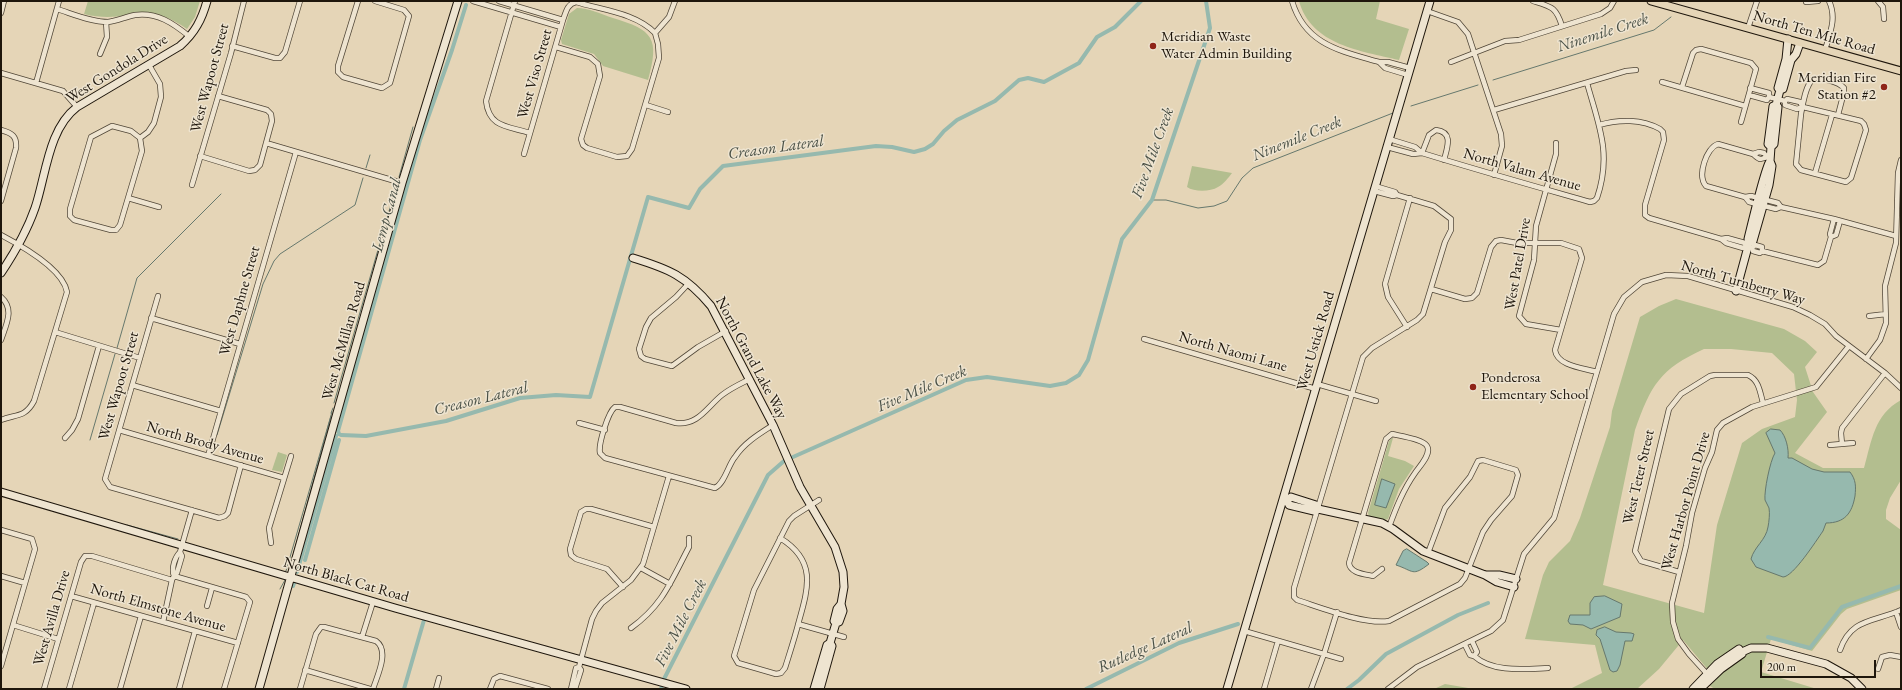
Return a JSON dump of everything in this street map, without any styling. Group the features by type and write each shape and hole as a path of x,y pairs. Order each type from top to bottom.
{"main road":[{"name":"West Gondola Drive","path":"1,273 19,245 35,207 58,129 67,116 77,107 180,46 190,37 200,22 207,1"},
{"name":"West McMillan Road","path":"259,689 402,183 458,1"},
{"name":"West Ustick Road","path":"1227,689 1285,500 1316,387 1430,1"},
{"name":"North Ten Mile Road","path":"1651,1 1901,70"},
{"path":"1736,290 1749,246 1748,239 1761,202 1766,165 1771,147 1774,144 1780,90 1778,88 1786,59 1788,39"},
{"path":"1780,90 1783,89 1792,60 1800,43"},
{"name":"North Grand Lake Way","path":"633,258 664,267 689,283 711,306 726,331 774,425 811,506 841,560 844,587 841,604 842,611 839,622 836,623 830,644"},
{"name":"North Black Cat Road","path":"1,492 182,544 373,602 686,689"},
{"path":"1285,500 1289,505 1304,510 1314,512 1318,509 1362,518 1389,527 1428,553 1485,575 1497,582 1514,587"},
{"path":"1485,575 1499,574 1516,579"},
{"path":"814,689 827,645 830,644"},
{"path":"820,689 832,646 830,644"},
{"path":"1693,689 1708,676 1742,654 1742,652 1751,648 1767,648 1826,664 1851,678 1862,689"},
{"path":"1700,689 1708,676"}],"street":[{"path":"1,13 4,1"},
{"path":"36,83 59,1"},
{"name":"West Wapoot Street","path":"192,185 244,1"},
{"path":"232,46 275,58 280,58 285,52 300,1"},
{"path":"358,1 338,66 338,72 343,77 380,88 385,87 390,83 409,20 408,14 404,10 386,3 375,1"},
{"path":"473,1 562,27"},
{"path":"499,1 515,3 563,20"},
{"path":"556,47 590,57 598,64 600,76 582,139 583,145 587,148 617,157 627,156 632,149 659,58 658,44 655,33 669,17 675,1"},
{"path":"1292,1 1302,23 1317,39 1338,50 1379,62 1388,62 1409,72"},
{"path":"1533,1 1552,7 1558,14 1562,26"},
{"path":"1451,62 1505,41 1519,40 1606,12 1614,1"},
{"path":"1748,28 1756,1"},
{"path":"1806,2 1818,1"},
{"path":"1825,50 1834,19 1833,10 1829,1"},
{"path":"1878,1 1883,7 1884,19"},
{"name":"West Viso Street","path":"524,154 563,20 571,3 576,2 633,19 648,27 655,33"},
{"path":"515,3 486,101 487,112 492,119 499,124 530,133"},
{"path":"57,9 93,20 106,22 147,14 157,16 174,24 190,37"},
{"path":"1427,11 1458,22 1468,34 1494,110 1502,140 1494,175"},
{"path":"100,54 107,37 106,22"},
{"path":"1682,87 1693,53 1696,50 1701,49 1754,65 1756,69 1741,122"},
{"path":"140,138 148,132 154,123 161,97 160,84 149,64"},
{"path":"1494,110 1626,71 1636,70"},
{"path":"1,73 65,93 77,107"},
{"path":"1750,88 1769,93 1769,97 1785,105 1798,109 1802,107 1835,115 1861,121 1864,124 1866,130 1851,178 1848,181 1843,182 1814,173 1798,168 1796,164 1802,107 1810,83 1813,79 1817,78 1840,84 1844,88 1844,92 1835,115 1814,173"},
{"path":"1662,82 1745,106"},
{"path":"1587,83 1599,125 1616,121 1634,122 1656,127 1663,132 1664,140 1644,210 1649,218 1721,239 1727,238 1745,243 1753,251 1760,253 1762,251 1813,265 1821,264 1824,261 1831,237 1830,234 1834,219"},
{"path":"1749,95 1767,100 1769,97"},
{"path":"200,156 249,171 255,170 260,165 272,121 271,114 267,110 218,96"},
{"path":"646,105 668,112"},
{"name":"North Valam Avenue","path":"1389,139 1415,147 1422,153 1444,160 1590,202 1597,198 1604,172 1604,152 1599,125"},
{"path":"112,126 131,130 140,138 142,151 128,198 120,224 116,230 74,220 70,216 70,209 90,141 93,135 112,126"},
{"path":"1,130 11,133 14,136 16,148 1,201"},
{"name":"North Valam Avenue","path":"1422,153 1429,135 1436,130 1441,131 1446,133 1449,142 1444,160"},
{"name":"West Patel Drive","path":"1556,143 1556,154 1536,226 1534,260 1519,311 1521,320 1526,324 1561,330"},
{"path":"266,144 402,183"},
{"path":"1769,158 1764,153 1759,152 1753,154 1718,144 1714,145 1708,152 1701,178 1706,186 1745,197 1751,196 1776,209 1780,207 1834,219 1896,236"},
{"name":"North Valam Avenue","path":"1387,147 1413,154 1422,153"},
{"name":"West Daphne Street","path":"208,456 296,152"},
{"path":"1866,359 1882,336 1886,314 1885,286 1896,236 1898,173 1901,160"},
{"path":"1374,188 1393,196 1397,195 1410,198 1434,206 1448,216 1452,225 1451,230 1445,242 1423,314 1407,327 1366,353 1361,362 1292,593 1297,600 1374,622 1389,621 1460,584 1469,569 1485,528 1512,496 1518,475 1516,470 1483,460 1478,461 1470,477 1445,508 1428,553"},
{"path":"128,198 159,207"},
{"path":"1407,327 1388,297 1385,284 1410,198"},
{"path":"1831,237 1836,236 1840,221"},
{"path":"1,235 35,254 61,280 66,288 66,296 34,401 30,409 23,414 1,420"},
{"path":"1388,689 1411,671 1491,631 1503,620 1524,554 1550,524 1556,511 1597,372 1561,361 1556,355 1555,350 1582,258 1579,249 1561,243 1536,243 1501,240 1490,247 1477,293 1472,298 1466,299 1431,289"},
{"name":"North Turnberry Way","path":"1597,372 1614,314 1628,293 1647,280 1673,274 1688,276 1736,290 1793,307 1806,313 1825,324 1836,336 1885,373 1901,388"},
{"path":"689,283 676,297 651,318 639,350 640,355 645,359 672,366 698,347 726,331"},
{"name":"West Wapoot Street","path":"158,296 105,479 106,483 110,487 192,510"},
{"path":"1,297 8,304 9,315 1,340"},
{"path":"1868,316 1886,314"},
{"path":"151,318 240,344"},
{"path":"55,332 140,358"},
{"name":"North Naomi Lane","path":"1144,338 1316,387 1352,394 1376,401"},
{"path":"65,438 72,430 78,419 99,346"},
{"name":"West Harbor Point Drive","path":"1708,676 1678,639 1674,626 1672,603 1686,546 1692,513 1705,468 1712,452 1717,430 1723,423 1752,407 1816,387 1849,346"},
{"path":"1842,444 1842,428 1885,373"},
{"name":"West Teter Street","path":"1679,572 1641,561 1635,551 1645,506 1656,468 1667,415 1671,405 1681,394 1715,375 1753,377 1758,385 1764,403"},
{"path":"750,378 724,393 696,419 685,424 676,423 620,407 615,408 610,413 599,449 600,453 605,458 711,488 717,487 720,484 735,456 743,446 758,434 774,425"},
{"path":"132,385 221,410"},
{"path":"579,423 605,430"},
{"name":"North Brody Avenue","path":"119,430 284,478"},
{"path":"1382,569 1373,576 1353,570 1350,567 1349,562 1386,439 1388,435 1392,434 1422,442 1427,445 1428,449 1427,456 1405,487 1389,527"},
{"path":"1830,445 1853,443"},
{"path":"271,543 269,528 290,456"},
{"path":"163,622 173,578 177,573 182,558 180,552 192,510 219,518 225,516 241,466"},
{"path":"575,689 581,670 579,667 592,619 602,604 634,577 641,568 669,476"},
{"path":"780,538 791,544 798,552 804,562 808,577 807,592 785,668 781,673 776,674 738,663 734,656 752,595 780,538 794,516 819,500"},
{"path":"623,587 607,569 576,559 571,555 570,549 580,514 584,510 591,509 654,527"},
{"path":"1,530 32,539 34,541 35,549 1,664"},
{"path":"631,628 654,609 670,584 689,547 689,538"},
{"name":"West Avilla Drive","path":"44,689 81,562 85,556 92,556 173,578"},
{"path":"641,568 670,584"},
{"path":"1,576 25,583"},
{"path":"173,578 246,597 250,602 224,689"},
{"path":"207,606 212,588"},
{"name":"North Elmstone Avenue","path":"71,596 238,643"},
{"path":"362,637 373,602"},
{"path":"69,689 94,603"},
{"path":"1840,650 1842,642 1858,624 1901,610"},
{"path":"1311,689 1337,612"},
{"path":"1896,612 1901,627"},
{"path":"120,689 141,616"},
{"path":"798,624 844,637"},
{"path":"13,625 58,638"},
{"path":"300,689 316,634 321,627 328,627 376,641 381,646 383,654 373,689"},
{"path":"179,689 195,631"},
{"path":"1244,631 1341,659"},
{"path":"1264,689 1278,641"},
{"path":"1472,641 1477,652 1474,656"},
{"path":"1465,645 1470,655 1498,667 1522,669 1548,668"},
{"path":"1878,669 1882,657 1890,655 1901,657"},
{"path":"571,689 576,668 579,667"},
{"path":"305,670 370,689"},
{"path":"490,689 494,679 502,676 548,689"},
{"path":"436,689 439,678"},
{"path":"524,689 526,683"}],"green space":[{"path":"88,1 200,1 195,17 187,29 173,20 148,14 99,17 84,14"},
{"path":"1299,1 1380,1 1376,19 1409,29 1399,60 1354,49 1339,44 1326,37 1314,28 1305,16"},
{"path":"577,8 590,10 626,22 645,32 653,45 652,66 648,80 603,66 594,54 562,44 561,40 569,14"},
{"path":"1192,166 1232,173 1226,181 1215,189 1198,191 1187,187"},
{"path":"1676,299 1784,329 1805,341 1817,352 1805,367 1813,392 1827,412 1795,453 1823,468 1864,468 1875,429 1885,413 1901,400 1901,480 1890,498 1886,510 1886,519 1901,530 1901,590 1847,609 1841,614 1812,651 1771,639 1761,672 1817,689 1715,689 1708,685 1715,678 1683,640 1659,669 1637,689 1570,689 1602,673 1595,645 1525,639 1543,575 1549,562 1570,541 1580,518 1610,427 1612,411 1640,317 1659,306","holes":["1704,349 1731,349 1772,353 1794,374 1797,400 1795,417 1762,429 1742,443 1717,525 1704,613 1603,585 1635,430 1646,401 1659,380 1667,372 1689,356"]},
{"path":"1392,438 1388,456 1405,461 1414,466 1399,489 1388,519 1385,520 1369,516 1368,513 1389,441"},
{"path":"278,452 287,455 282,472 272,470"},
{"path":"1445,684 1474,689 1434,689"}],"water":[{"path":"1771,429 1780,430 1784,436 1788,458 1792,458 1812,469 1824,472 1850,472 1855,486 1854,502 1850,512 1843,519 1833,523 1826,523 1823,531 1804,558 1792,571 1783,577 1756,567 1751,559 1767,532 1769,507 1765,500 1765,490 1769,469 1775,453 1766,433"},
{"path":"1382,479 1395,484 1386,508 1375,505"},
{"path":"1407,549 1429,564 1416,572 1396,565 1403,551"},
{"path":"1605,596 1622,604 1620,617 1591,629 1583,625 1570,624 1568,621 1570,615 1590,615 1590,603 1594,597"},
{"path":"1605,627 1616,632 1634,634 1632,641 1625,641 1620,665 1617,671 1613,672 1610,670 1600,639 1596,635 1597,630"}],"waterway":[{"name":"Creason Lateral","path":"341,435 366,436 446,421 520,398 556,395 590,397 648,197 689,208 700,189 723,166 876,146 892,147 914,152 925,149 933,144 944,131 957,120 995,101 1019,80 1028,78 1044,82 1079,63 1097,37 1115,27 1141,1"},
{"name":"Five Mile Creek","path":"661,689 664,679 768,475 784,461 966,380 987,377 1050,386 1066,383 1079,375 1088,360 1122,239 1152,200 1210,28 1206,1"},
{"name":"Lemp Canal","path":"339,434 338,431 420,140 452,50 466,5"},
{"name":"Ninemile Creek","path":"1493,80 1654,30 1671,17"},
{"name":"Ninemile Creek","path":"1411,106 1478,85"},
{"name":"Ninemile Creek","path":"1152,200 1166,200 1198,208 1214,206 1227,201 1242,178 1253,168 1393,113"},
{"path":"399,177 413,127"},
{"path":"366,168 370,155"},
{"path":"217,435 263,284 274,261 280,254 355,205 363,178"},
{"path":"334,403 396,187"},
{"path":"117,348 137,278 221,194"},
{"path":"90,440 115,354"},
{"path":"331,413 333,408"},
{"path":"284,572 286,571 332,412"},
{"path":"289,570 331,416"},
{"name":"Creason Lateral","path":"297,572 336,436"},
{"name":"Lemp Canal","path":"305,560 339,440"},
{"path":"127,525 178,539"},
{"path":"280,589 285,580"},
{"path":"1768,637 1810,648 1842,607 1901,586"},
{"path":"1347,689 1359,680 1386,654 1458,615 1488,603"},
{"name":"Lemp Canal","path":"404,689 424,620"},
{"name":"Rutledge Lateral","path":"1086,689 1179,643 1238,624"}],"place":[{"name":"Meridian Waste Water Admin Building","path":"1153,46"},
{"name":"Meridian Fire Station #2","path":"1884,87"},
{"name":"Ponderosa Elementary School","path":"1473,387"}]}
